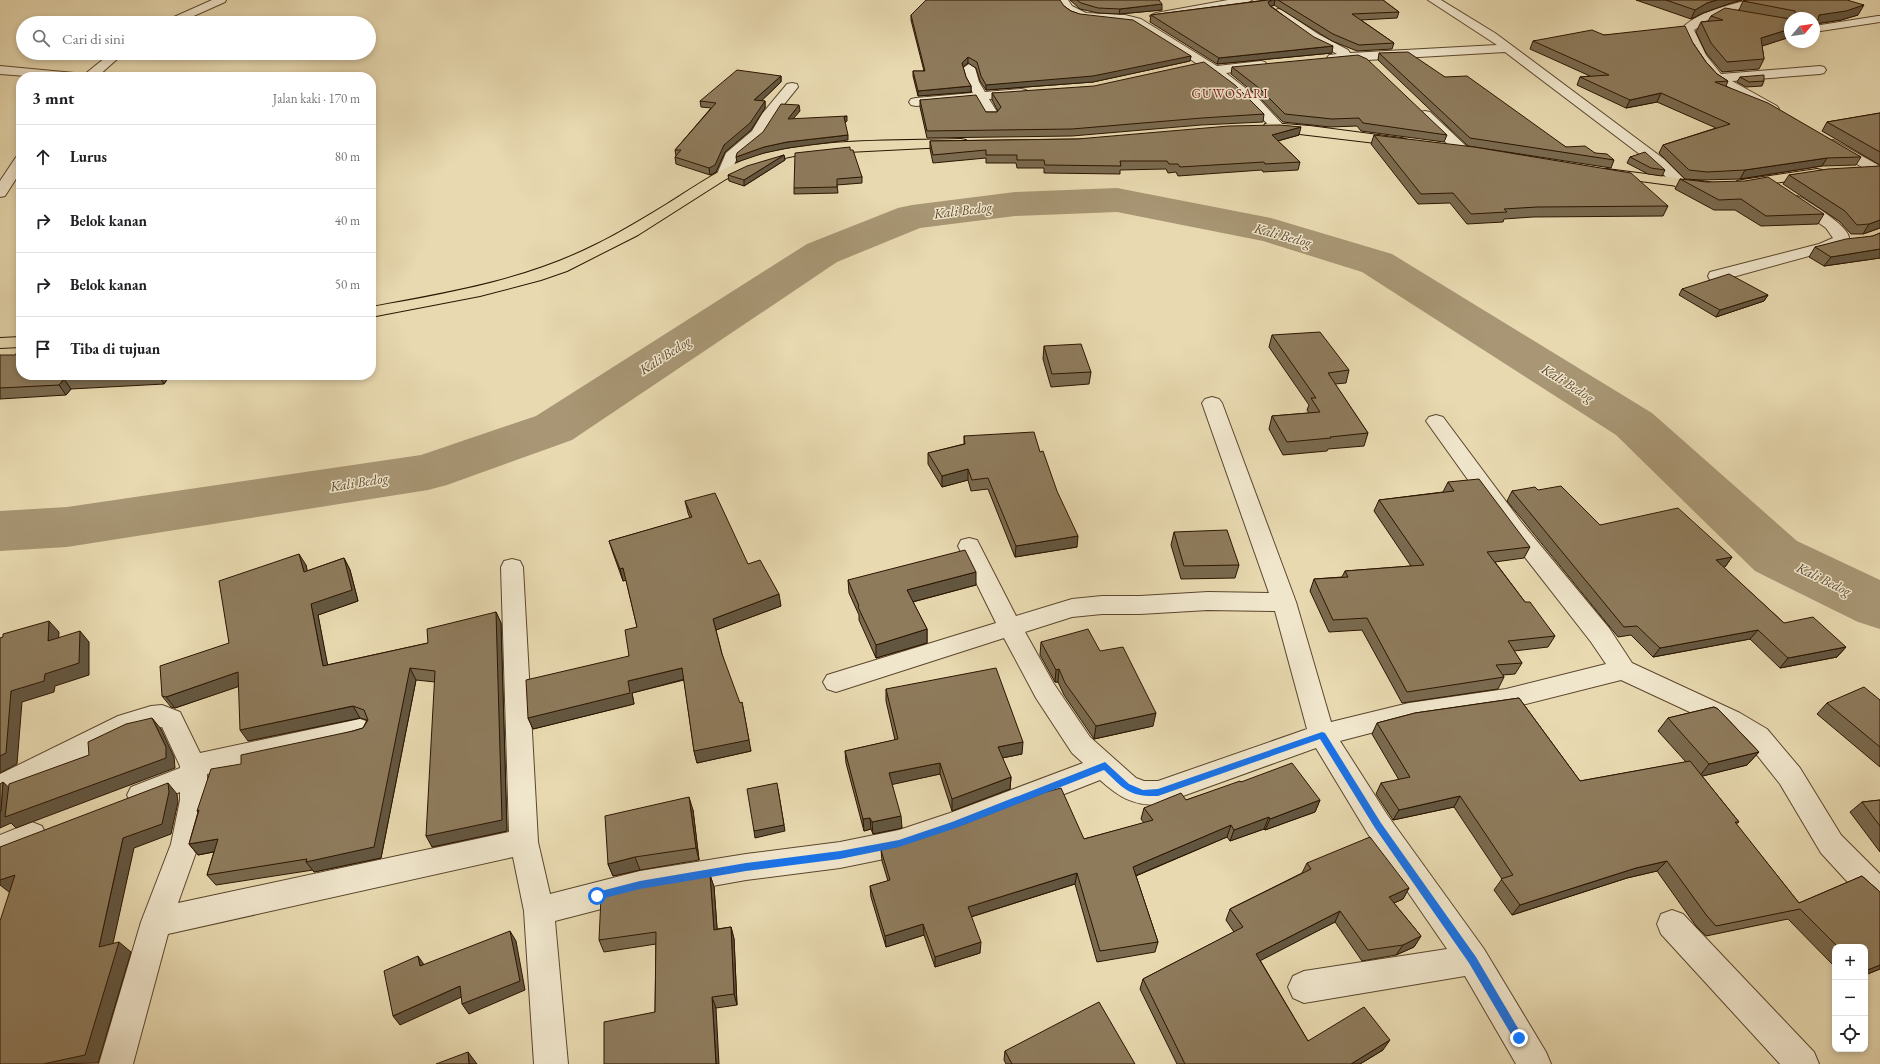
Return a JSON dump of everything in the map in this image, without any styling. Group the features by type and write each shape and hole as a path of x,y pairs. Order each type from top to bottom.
{"main road":[{"path":"1255,127 1278,127 1415,144"},
{"path":"376,311 491,288 542,274 565,265 618,240 659,216 724,174 761,159 808,150 978,143"},
{"path":"1438,146 1476,152"},
{"path":"1596,171 1681,184 1725,186 1841,171 1879,170"},
{"path":"0,343 16,342"}],"street":[{"path":"186,16 221,0"},
{"path":"1063,0 1075,12 1086,16 1133,20 1247,0"},
{"path":"1433,0 1491,36 1659,162 1681,184"},
{"path":"1760,0 1704,17 1688,28 1692,40 1704,62 1718,78 1780,114"},
{"path":"1274,9 1324,42 1346,54 1360,57 1370,62 1375,67"},
{"path":"1717,12 1739,16"},
{"path":"1820,28 1878,19"},
{"path":"1133,20 1217,70 1261,107 1278,127"},
{"path":"1321,59 1507,48"},
{"path":"95,72 110,60"},
{"path":"1191,66 1206,63"},
{"path":"1217,70 1277,64"},
{"path":"969,68 973,82 992,115"},
{"path":"0,70 24,72"},
{"path":"1718,78 1820,70"},
{"path":"724,174 731,156 758,133 767,117 792,87"},
{"path":"916,102 1031,93"},
{"path":"1415,106 1461,149"},
{"path":"1822,138 1879,170"},
{"path":"0,193 16,168"},
{"path":"1766,180 1832,225 1841,235 1840,240 1836,243"},
{"path":"1716,276 1836,243 1857,241"},
{"path":"1212,403 1284,602 1322,735 1378,826 1473,960 1534,1064"},
{"path":"1436,420 1514,528 1600,635 1624,670 1731,720 1758,737 1790,776 1831,844 1880,894"},
{"path":"969,546 1010,627 1045,691 1081,745 1126,786 1142,793 1158,793 1322,735 1409,713 1506,699 1624,670"},
{"path":"512,567 524,842 539,911 551,1064"},
{"path":"836,682 1072,608 1102,605 1140,605 1208,601 1284,602"},
{"path":"0,788 127,724 150,717 162,716 171,719 193,770 194,800 185,844 177,869 156,922 116,1064"},
{"path":"118,803 193,770 360,730"},
{"path":"539,911 640,885 746,867 840,855 899,843 953,825 1105,766"},
{"path":"0,848 52,828"},
{"path":"156,922 524,842"},
{"path":"1672,924 1802,1064"},
{"path":"1304,987 1473,960"}],"building":[{"path":"926,0 1060,0 1064,6 1071,11 1080,14 1133,20 1191,56 1093,76 986,85 981,76 977,62 968,57 962,63 966,77 971,86 918,91 913,71 925,71 911,15"},
{"path":"1077,0 1159,0 1162,4 1120,9 1098,8 1081,3"},
{"path":"1272,0 1268,2 1270,6 1314,37 1333,46 1219,58 1151,15"},
{"path":"1278,0 1383,0 1399,12 1352,14 1394,43 1359,45 1333,34"},
{"path":"1666,0 1717,0 1707,3 1695,10"},
{"path":"1847,0 1864,5 1846,11 1820,15 1820,12 1795,12 1743,1"},
{"path":"1725,8 1784,18 1784,31 1761,38 1764,59 1727,62 1711,43 1701,22 1723,20 1711,16"},
{"path":"1685,26 1693,43 1706,62 1717,74 1728,81 1715,82 1768,103 1861,157 1827,158 1745,170 1707,172 1689,170 1663,145 1730,124 1661,93 1630,100 1580,77 1609,75 1533,41 1592,30 1604,35"},
{"path":"1408,52 1445,77 1467,76 1566,147 1585,146 1595,153 1607,154 1614,160 1470,138 1379,53"},
{"path":"1358,55 1367,59 1447,135 1363,123 1359,118 1332,119 1285,114 1259,88 1232,67"},
{"path":"1204,62 1235,85 1264,114 1072,129 927,131 920,100 976,95 986,112 997,112 1001,107 992,93 1094,86"},
{"path":"737,70 781,76 754,100 765,101 750,123 724,145 715,165 709,168 675,157 681,150 675,150 716,103 700,101"},
{"path":"1764,75 1764,81 1749,82 1740,77"},
{"path":"781,104 799,105 788,119 847,116 844,117 848,135 787,142 764,147 736,157 737,153 763,132"},
{"path":"1880,113 1880,152 1827,122"},
{"path":"1280,125 1301,127 1272,135 1300,162 1265,164 1264,162 1180,167 1178,164 1169,164 1167,161 1120,161 1121,166 1045,165 1044,160 1017,160 1017,155 986,155 986,150 933,155 930,141 1077,139 1229,126"},
{"path":"1374,135 1474,147 1631,173 1668,206 1537,207 1504,209 1507,212 1471,214 1453,193 1421,194"},
{"path":"850,147 850,150 853,150 862,177 837,179 837,187 794,188 795,153"},
{"path":"1645,152 1665,170 1651,168 1630,157"},
{"path":"784,155 744,180 728,175 747,166"},
{"path":"1880,166 1880,220 1869,224 1857,225 1845,211 1789,175 1828,169"},
{"path":"1768,177 1824,214 1766,216 1741,199 1719,200 1680,179 1707,182 1745,181"},
{"path":"1880,233 1880,249 1831,257 1815,247 1846,239 1873,236"},
{"path":"1729,274 1768,295 1720,310 1682,289"},
{"path":"1320,332 1349,370 1328,373 1368,433 1287,442 1272,416 1320,412 1311,398 1316,398 1272,335"},
{"path":"1081,344 1091,372 1052,374 1044,346"},
{"path":"16,354 16,380 63,380 59,385 0,388 0,355 15,355"},
{"path":"1034,432 1040,452 1043,451 1057,491 1078,536 1016,546 988,478 972,480 968,469 942,476 928,453 965,444 964,436"},
{"path":"1479,479 1530,547 1487,552 1525,602 1530,602 1555,636 1508,641 1522,663 1496,665 1504,677 1407,692 1367,618 1333,620 1314,579 1348,577 1345,571 1424,565 1379,500 1454,491 1448,482"},
{"path":"1561,486 1600,525 1678,508 1732,557 1716,560 1784,623 1813,617 1846,647 1788,658 1758,630 1660,648 1637,626 1624,627 1512,491 1535,487 1538,490"},
{"path":"715,493 748,564 760,560 779,594 713,619 722,654 740,703 742,702 749,740 694,751 682,668 628,681 630,693 528,718 526,680 629,656 625,630 637,627 623,568 620,569 609,541 692,517 685,501"},
{"path":"1227,530 1239,565 1184,566 1174,532"},
{"path":"965,550 976,572 907,590 927,629 876,645 858,607 859,606 848,580"},
{"path":"299,554 304,572 344,558 352,590 311,604 323,666 428,643 427,629 496,612 502,820 426,836 435,671 410,668 374,847 306,862 307,859 207,875 218,839 189,844 199,810 197,811 211,769 241,764 241,755 363,728 368,720 364,710 353,706 240,730 238,672 166,697 162,696 160,666 229,643 219,581"},
{"path":"49,621 48,641 80,631 79,663 45,674 44,681 11,691 6,753 0,756 0,638 3,637 3,634"},
{"path":"1088,629 1100,651 1123,647 1156,713 1096,726 1065,683 1059,669 1056,670 1041,642"},
{"path":"996,668 1023,742 998,747 1011,777 952,799 940,763 889,773 901,816 872,822 870,818 863,819 845,751 898,739 886,689"},
{"path":"1864,687 1880,700 1880,747 1827,703"},
{"path":"1519,698 1580,781 1690,761 1739,822 1735,822 1799,903 1862,876 1880,892 1880,965 1868,970 1868,944 1835,944 1800,909 1716,926 1667,861 1636,868 1520,905 1501,879 1513,875 1460,796 1399,810 1381,783 1410,777 1377,723 1415,713"},
{"path":"1714,707 1718,709 1759,752 1709,764 1668,718"},
{"path":"152,718 166,747 166,758 5,817 9,784 89,755 88,742 126,724"},
{"path":"1292,763 1320,800 1270,819 1269,817 1234,830 1231,825 1133,867 1158,942 1100,951 1077,873 968,907 981,942 935,957 923,924 885,936 870,886 890,880 881,850 899,846 964,824 1046,792 1061,788 1084,839 1153,820 1144,808 1181,793 1186,800"},
{"path":"3,782 1,811 0,812 0,784"},
{"path":"168,783 169,792 162,824 123,838 99,947 119,942 85,1055 43,1064 0,1064 0,921 15,875 0,880 0,847"},
{"path":"777,783 784,825 754,831 747,789"},
{"path":"689,797 696,848 635,857 608,864 605,816"},
{"path":"1880,800 1880,826 1862,802"},
{"path":"1370,837 1409,888 1389,897 1421,936 1403,945 1368,950 1340,911 1256,954 1308,1041 1364,1007 1390,1040 1351,1064 1185,1064 1143,979 1243,927 1230,909 1311,869 1307,863"},
{"path":"710,875 714,930 731,927 734,994 712,997 716,1064 604,1064 604,1022 655,1012 656,932 599,940 601,897 636,888"},
{"path":"510,931 520,981 462,1004 460,986 393,1016 384,971 418,956 420,966"},
{"path":"1099,1002 1135,1064 1012,1064 1005,1051"},
{"path":"468,1052 469,1064 436,1064"}],"waterway":[{"name":"Kali Bedog","path":"0,531 67,527 428,472 554,428 822,253 912,217 1015,204 1117,200 1271,230 1377,263 1634,424 1776,556 1880,606"}],"district":[{"name":"GUWOSARI","path":"1230,93"}],"route":[{"path":"597,896 640,885 746,867 840,855 899,843 953,825 1105,766 1126,786 1142,793 1158,793 1173,789 1322,735 1378,826 1473,960 1519,1038"}]}
